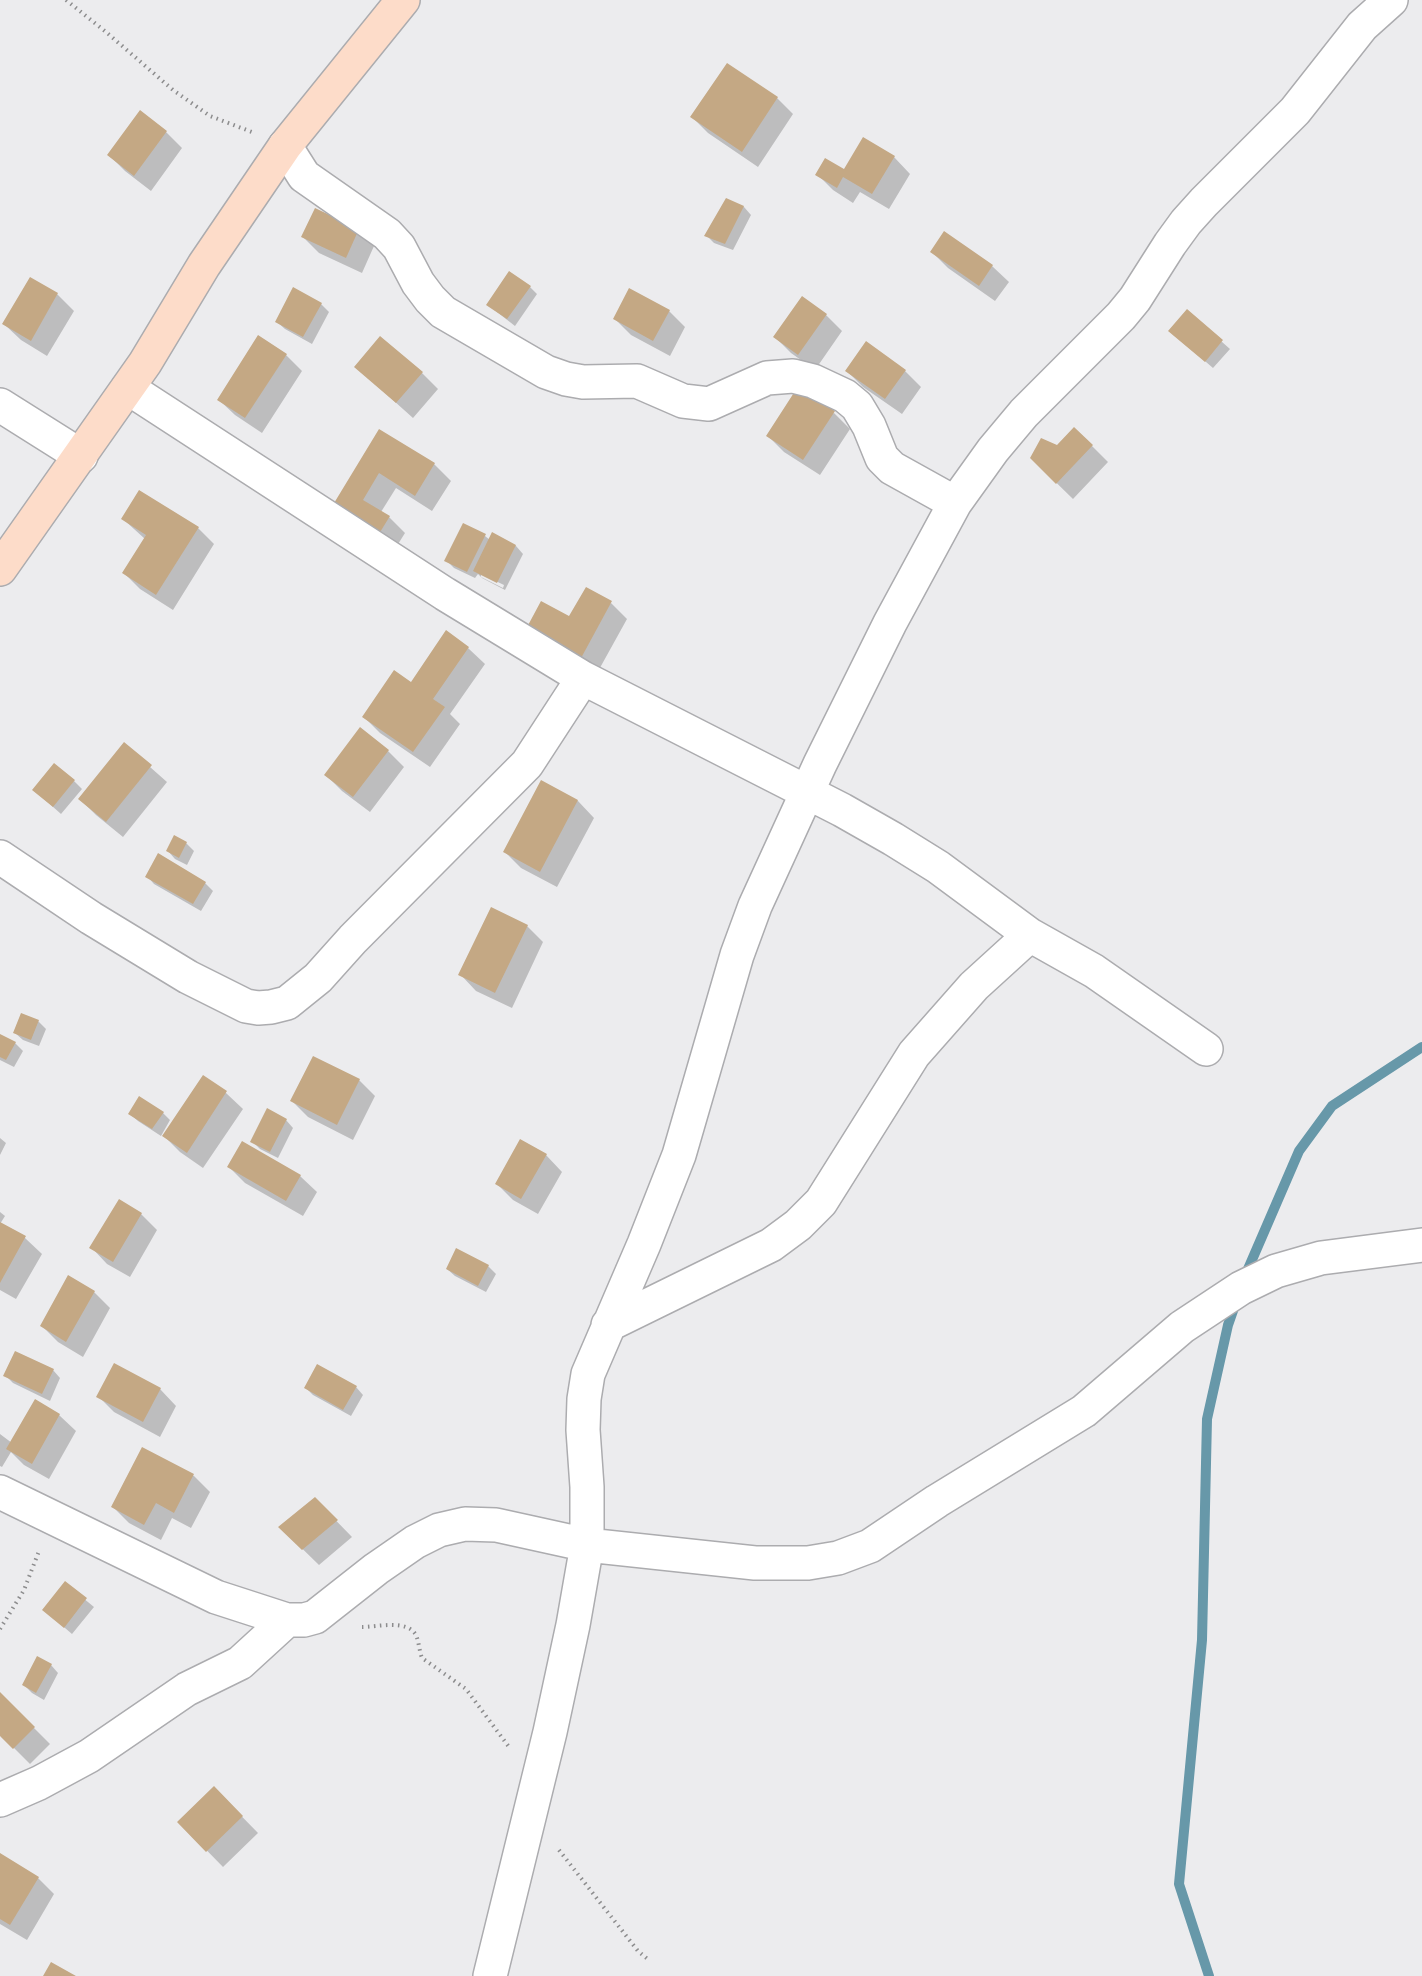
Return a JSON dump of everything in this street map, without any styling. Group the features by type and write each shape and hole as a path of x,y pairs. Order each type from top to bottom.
{"street":[{"path":"0,569 145,363 204,266 285,146 403,0"},
{"path":"490,1976 550,1732 587,1545 587,1487 582,1430 588,1374 644,1244 679,1155 737,955 754,906 890,622 955,503 993,450 1024,413 1121,316 1135,299 1186,222 1295,111 1362,26 1391,0"},
{"path":"285,146 304,176 387,234 399,247 418,283 443,312 546,372 583,382 637,381 683,401 699,404 716,402 767,378 793,376 813,381 845,396 857,406 869,426 882,458 891,468 955,503"},
{"path":"128,388 445,594 583,678 842,810 893,839 938,867 1030,934 1094,971 1206,1049"},
{"path":"0,405 81,456"},
{"path":"0,857 91,918 188,977 246,1006 258,1008 287,1003 318,978 377,914 527,764 583,678"},
{"path":"608,1325 771,1245 798,1224 821,1202 914,1054 974,986 1030,934"},
{"path":"0,1492 216,1597 287,1620 304,1620 315,1617 376,1569 415,1542 439,1530 465,1524 496,1525 587,1545 754,1563 808,1563 838,1558 870,1546 937,1501 1084,1411 1182,1326 1240,1288 1276,1271 1321,1258 1422,1245"},
{"path":"0,1800 39,1783 89,1756 186,1689 240,1663 287,1620"}],"path":[{"path":"66,0 173,90 210,116 285,146"},
{"path":"0,1629 24,1590 51,1517"},
{"path":"360,1627 404,1626 413,1630 422,1658 466,1689 510,1748"},
{"path":"557,1848 638,1951 650,1961"}],"building":[{"path":"727,63 778,97 742,152 690,117"},
{"path":"140,110 167,131 134,176 107,155"},
{"path":"863,137 895,156 872,194 843,177 837,188 815,175 825,158 844,169"},
{"path":"726,198 744,206 725,244 704,236"},
{"path":"315,208 359,229 346,258 301,237"},
{"path":"944,231 993,265 979,286 930,252"},
{"path":"509,271 531,286 507,319 486,305"},
{"path":"30,277 58,293 31,341 2,324"},
{"path":"293,287 322,303 303,337 275,322"},
{"path":"629,288 670,310 653,341 613,319"},
{"path":"802,296 827,314 798,355 773,337"},
{"path":"1187,309 1223,340 1205,362 1168,331"},
{"path":"258,335 287,354 245,418 217,400"},
{"path":"380,336 423,372 396,403 354,367"},
{"path":"866,341 906,370 885,399 845,371"},
{"path":"797,388 835,411 803,460 766,436"},
{"path":"1074,427 1093,445 1056,484 1030,458 1041,438 1057,445"},
{"path":"379,429 435,463 415,496 379,473 363,500 390,516 374,542 328,513"},
{"path":"139,490 199,527 156,595 122,573 146,535 121,519"},
{"path":"463,523 486,534 467,572 444,561"},
{"path":"492,532 516,545 497,583 473,571"},
{"path":"586,587 612,601 580,660 526,629 541,601 569,616"},
{"path":"446,630 469,647 433,699 445,707 413,752 362,717 394,670 411,682"},
{"path":"360,727 389,750 353,797 324,775"},
{"path":"124,742 152,765 106,822 78,799"},
{"path":"54,763 75,780 53,807 32,790"},
{"path":"541,780 578,800 540,872 503,852"},
{"path":"174,835 187,842 179,858 166,851"},
{"path":"158,853 206,882 193,904 145,877"},
{"path":"491,907 528,925 495,993 458,975"},
{"path":"21,1013 39,1020 31,1040 13,1033"},
{"path":"0,1034 16,1042 6,1060 0,1057"},
{"path":"313,1056 360,1079 337,1125 290,1101"},
{"path":"203,1075 227,1091 187,1153 162,1136"},
{"path":"139,1096 164,1112 152,1129 128,1114"},
{"path":"267,1108 287,1119 270,1152 250,1142"},
{"path":"520,1139 547,1154 521,1199 495,1184"},
{"path":"242,1141 301,1175 286,1201 227,1167"},
{"path":"119,1199 142,1213 113,1262 89,1248"},
{"path":"0,1222 26,1236 0,1283"},
{"path":"456,1248 489,1265 478,1286 446,1269"},
{"path":"68,1275 95,1291 66,1342 40,1326"},
{"path":"15,1351 54,1369 42,1394 3,1376"},
{"path":"114,1363 161,1388 143,1422 96,1397"},
{"path":"317,1364 357,1386 343,1410 304,1388"},
{"path":"35,1399 60,1414 32,1464 6,1449"},
{"path":"142,1447 194,1474 174,1513 156,1503 144,1525 111,1507"},
{"path":"315,1497 338,1520 302,1550 278,1527"},
{"path":"65,1581 87,1598 64,1628 42,1610"},
{"path":"37,1656 52,1664 36,1693 22,1685"},
{"path":"0,1692 35,1727 13,1749 0,1736"},
{"path":"214,1786 243,1816 206,1852 177,1822"},
{"path":"0,1853 39,1877 10,1925 0,1919"},
{"path":"51,1962 76,1976 43,1976"}],"waterway":[{"path":"1245,1276 1299,1151 1332,1106 1422,1047"},
{"path":"1209,1976 1179,1884 1202,1640 1207,1419 1228,1325 1236,1302"}]}
